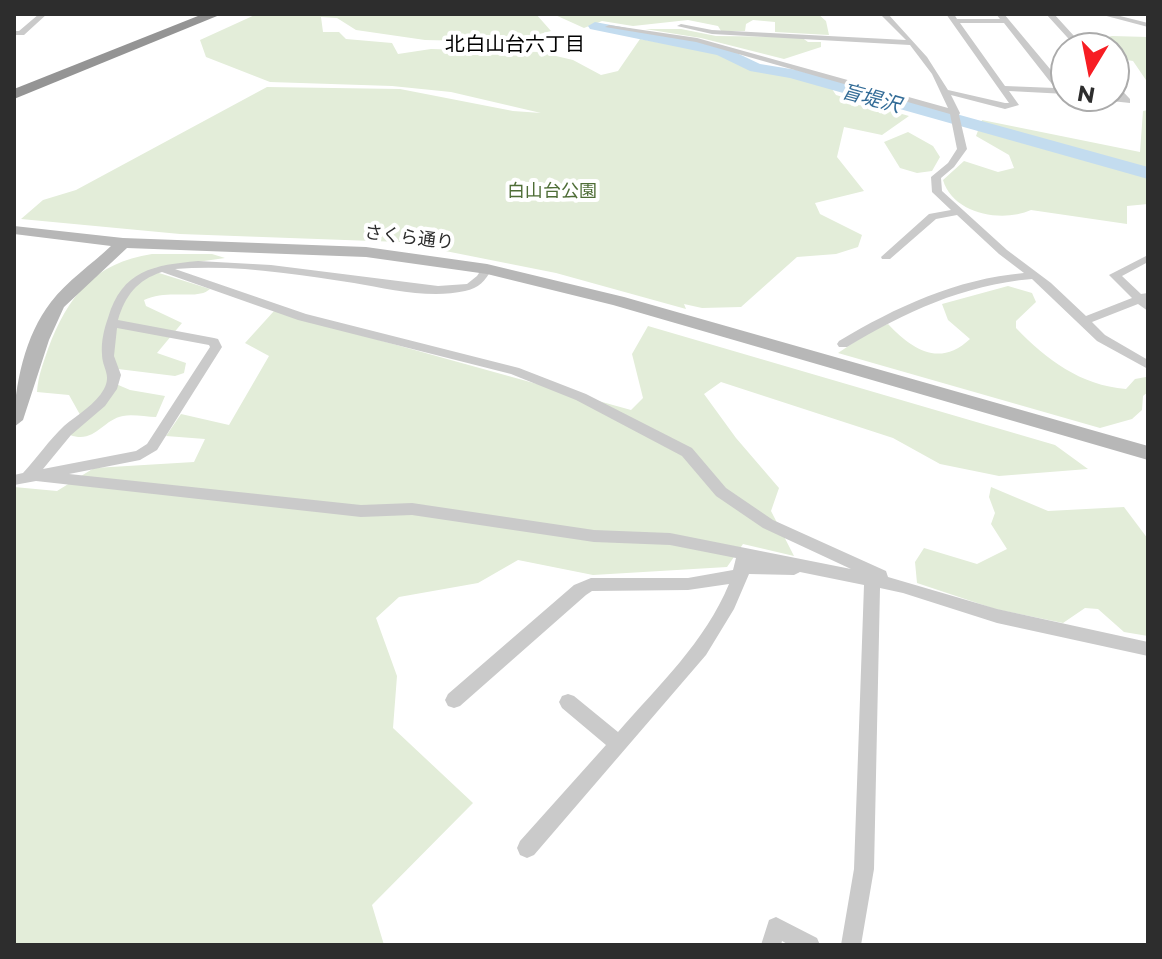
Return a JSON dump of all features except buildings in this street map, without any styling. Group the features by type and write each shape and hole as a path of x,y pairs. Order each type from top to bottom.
{"highway":[{"path":"14,83 198,14"},
{"path":"14,94 215,14"}],"street":[{"path":"14,33 21,33 43,14"},
{"path":"884,14 924,54 935,77 948,92 956,113 962,149 934,182 937,192 1035,275 1101,338 1148,365"},
{"path":"1050,14 1066,32"},
{"path":"1103,14 1148,25"},
{"path":"948,92 1013,107 1004,88 953,18"},
{"path":"953,18 1003,18 1050,74"},
{"path":"681,26 700,31 912,43"},
{"path":"609,27 697,40 956,113"},
{"path":"1004,88 1050,90"},
{"path":"886,257 933,216 958,212"},
{"name":"さくら通り","path":"14,230 123,243 331,249 487,269 618,301 1148,453"},
{"path":"14,420 40,340 57,305 123,243"},
{"path":"1145,300 1115,275 1148,258"},
{"path":"26,478 66,432 111,389 115,375 108,366 106,355 117,304 143,275 160,268 251,265 357,282 457,289 479,281 487,269"},
{"path":"160,268 302,317 515,371 581,397 687,452 721,492 768,524 903,586"},
{"path":"843,344 888,316 942,293 1013,276 1035,275"},
{"path":"1084,321 1145,300"},
{"path":"26,478 140,455 152,447 216,347 214,342 112,323"},
{"path":"26,478 361,511 412,509 594,536 647,536 743,565 802,568 903,586 1011,620 1148,649"},
{"path":"454,700 580,590 591,585 688,584 743,565"},
{"path":"527,848 690,665 743,565"},
{"path":"851,945 864,869 872,580"},
{"path":"568,702 619,744"},
{"path":"771,945 776,927 810,945"}],"green space":[{"name":"白山台公園","path":"257,14 536,14 551,31 509,42 425,40 356,30 337,18 321,17 323,32 339,32 346,39 392,43 398,54 431,49 539,52 573,60 601,75 618,71 640,39 721,54 748,68 830,86 836,95 909,116 882,135 844,127 837,157 864,191 815,203 820,214 862,235 858,247 836,254 797,257 741,307 702,308 684,304 686,309 556,273 400,242 180,234 21,219 43,200 76,190 267,87 400,89 513,111 541,113 451,92 392,86 270,82 206,57 200,40"},
{"path":"553,14 818,14 826,21 829,35 775,32 775,22 753,20 746,24 745,31 721,31 718,26 688,20 633,26 602,21 584,28"},
{"path":"645,29 681,29 716,36 801,37 808,42 821,42 821,47 784,59 701,38"},
{"path":"1130,36 1148,37 1148,83 1130,61"},
{"path":"1148,110 1148,204 1127,206 1127,224 1031,210 1006,216 980,213 957,201 948,192 943,180 964,161 998,172 1014,168 1009,155 976,136 982,120 1140,152 1143,111"},
{"path":"908,132 933,146 940,157 932,171 917,173 900,168 884,142"},
{"path":"152,254 212,254 225,258 155,268 159,273 210,289 198,294 163,295 144,300 146,306 182,323 157,353 186,363 184,373 175,376 118,369 109,381 130,390 165,396 156,417 123,416 92,434 79,437 70,435 83,420 69,395 37,392 41,370 56,330 74,298 99,274 132,258"},
{"path":"1008,286 1032,293 1036,302 1016,321 1016,328 1065,369 1109,387 1126,389 1135,379 1146,377 1148,392 1143,396 1142,410 1132,419 1100,428 838,353 874,329 888,324 907,341 926,352 937,354 959,348 970,339 948,320 942,304"},
{"path":"274,311 631,410 643,398 632,354 648,326 1055,445 1088,469 999,476 940,464 893,438 721,382 704,394 736,438 779,488 771,511 794,556 743,544 727,567 593,575 518,560 478,583 399,597 376,618 397,676 393,728 473,803 372,905 384,945 14,945 14,487 57,491 94,468 194,462 205,439 166,436 181,414 229,425 269,356 245,343"},
{"path":"991,487 1048,511 1124,507 1148,539 1148,636 1124,632 1098,609 1085,608 1063,623 995,609 917,583 915,562 924,548 977,564 1007,549 991,524 995,513 989,497"}],"waterway":[{"name":"盲堤沢","path":"595,26 722,51 756,68 791,73 1148,173"}],"district":[{"name":"北白山台六丁目","path":"515,45"}]}
